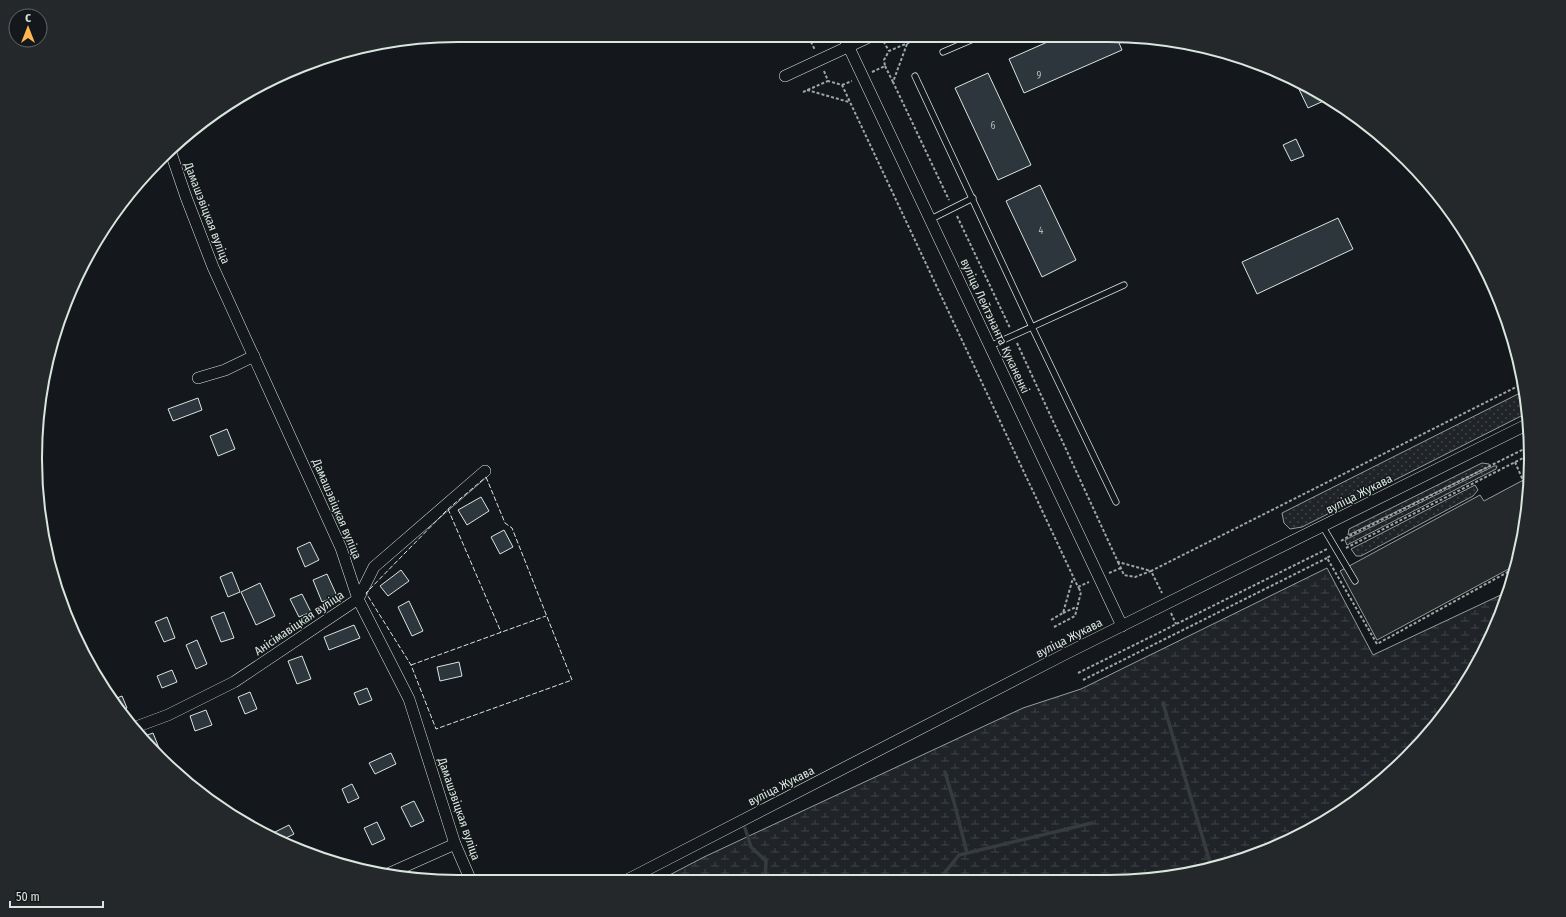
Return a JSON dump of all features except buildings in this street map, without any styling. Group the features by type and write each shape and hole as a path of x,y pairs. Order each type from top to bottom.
{"street":[{"path":"785,76 819,60 846,42"},
{"name":"вуліца Лейтэнанта Куканенкі","path":"846,42 864,76 1122,626"},
{"name":"Дамашэвіцкая вуліца","path":"172,156 213,267 342,548 358,599 409,699 455,844 468,875"},
{"path":"198,378 225,370 254,356"},
{"name":"вуліца Жукава","path":"637,875 1122,626 1523,427"},
{"name":"Анісімавіцкая вуліца","path":"139,726 168,715 234,682 358,599 374,567 485,471"},
{"path":"397,870 455,844"}],"lane":[{"path":"943,52 965,42"},
{"path":"915,76 1032,327 1116,502"},
{"path":"931,219 973,198"},
{"path":"990,346 1124,285"},
{"path":"1323,527 1355,581"}],"path":[{"path":"811,42 828,81"},
{"path":"884,42 889,51"},
{"path":"911,42 889,51 884,60 885,66 1014,335 1124,575 1135,577 1151,571 1517,386"},
{"path":"893,82 907,44"},
{"path":"803,92 828,81 842,85 885,66"},
{"path":"842,85 1080,592 1075,616 1054,627"},
{"path":"807,90 849,102"},
{"path":"1078,673 1334,546 1351,535 1524,449"},
{"path":"1083,680 1524,458"},
{"path":"1515,462 1523,481"},
{"path":"1327,558 1377,644 1508,572"},
{"path":"1118,562 1151,571 1176,624"},
{"path":"1078,587 1121,568"},
{"path":"1063,613 1074,577"},
{"path":"1051,620 1077,606"}],"green space":[{"path":"1518,394 1521,416 1302,527 1290,529 1284,523 1282,513"},
{"path":"1482,463 1489,464 1490,466 1348,535 1349,529"},
{"path":"1494,466 1497,466 1496,469 1347,545 1345,540"},
{"path":"1475,485 1478,490 1473,496 1361,556 1356,556 1351,549"},
{"path":"1327,568 1373,655 1501,595 1481,643 1454,690 1421,733 1402,753 1382,772 1339,805 1292,832 1241,853 1189,867 1135,874 670,875 704,857 1023,708 1081,689"}],"shaded area":[{"path":"1523,480 1516,540 1509,569 1377,640 1340,571 1480,495 1484,501"}],"waterway":[{"path":"1163,703 1210,862"},
{"path":"945,772 967,853"},
{"path":"943,875 959,855 1092,823"},
{"path":"745,828 751,847 766,861 765,875"}],"fence":[{"path":"486,477 505,523 512,528 572,680 436,729 411,665 366,593 448,509 486,477"},
{"path":"448,509 501,632"},
{"path":"411,665 546,616"}]}
